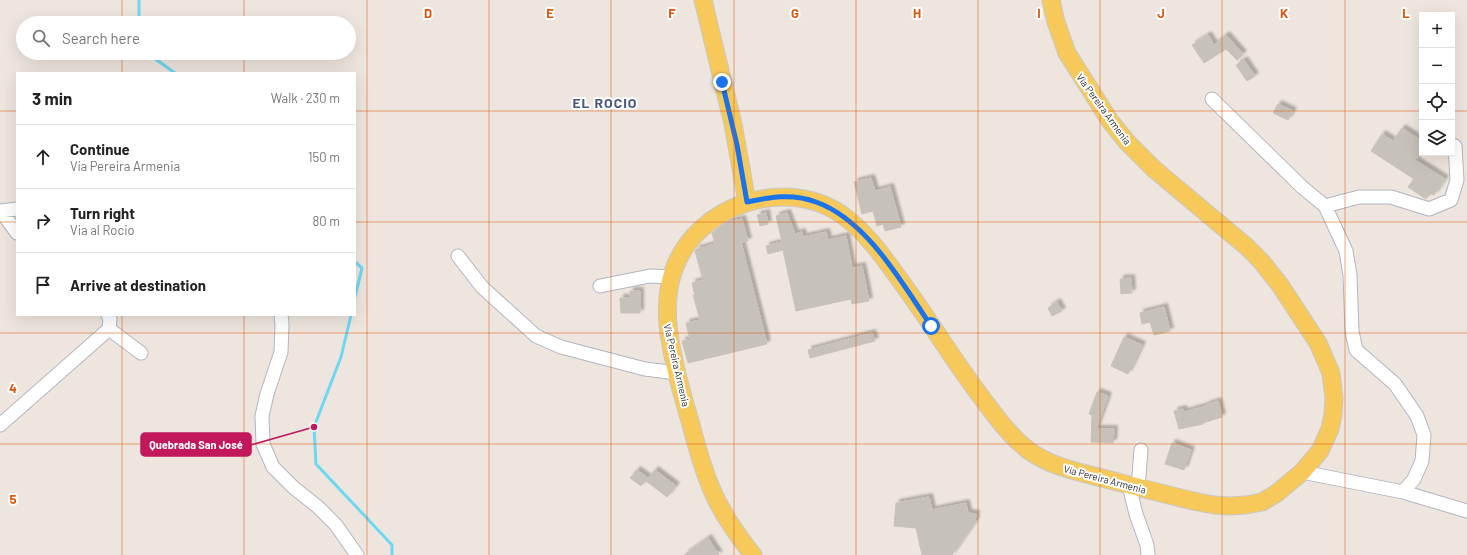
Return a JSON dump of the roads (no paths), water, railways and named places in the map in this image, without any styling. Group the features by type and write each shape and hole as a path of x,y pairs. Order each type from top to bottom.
{"main road":[{"path":"703,0 736,138 747,202"},
{"name":"Vía Pereira Armenia","path":"748,551 727,519 712,491 702,466 677,373 667,319 668,295 672,277 679,256 689,241 717,216 747,202 776,197 801,198 815,201 830,207 846,218 878,250 905,286 968,380 997,418 1030,451 1053,464 1066,469 1133,487 1214,505 1246,505 1262,502 1277,493 1302,472 1320,451 1330,429 1334,398 1331,373 1318,343 1280,285 1262,261 1247,246 1154,169 1127,142 1114,126 1090,92 1066,53 1051,0"}],"street":[{"path":"1212,99 1302,187 1325,206 1346,251 1350,275 1352,331 1356,350 1395,384 1417,416 1424,435 1422,461 1414,479 1404,492"},
{"path":"1325,206 1359,197 1391,197 1428,209 1451,200 1458,180 1455,146"},
{"path":"0,211 16,209"},
{"path":"0,211 16,232"},
{"path":"458,256 482,287 536,336 561,347 645,369 677,373"},
{"path":"600,286 650,276 672,277"},
{"path":"0,425 109,329 110,319 108,316"},
{"path":"281,316 281,352 267,394 262,416 263,444 272,467 293,487 318,507 336,526 357,555"},
{"path":"109,329 141,353"},
{"path":"1141,450 1133,487 1136,514 1148,545 1148,555"},
{"path":"1302,472 1404,492 1467,511"}],"waterway":[{"path":"139,0 139,16"},
{"path":"157,60 174,72"},
{"path":"356,263 362,268 356,293"},
{"path":"351,316 341,357 314,427 316,464 392,545 392,555"}],"place":[{"name":"Quebrada San José","path":"314,427"}],"district":[{"name":"EL ROCIO","path":"605,102"}]}
